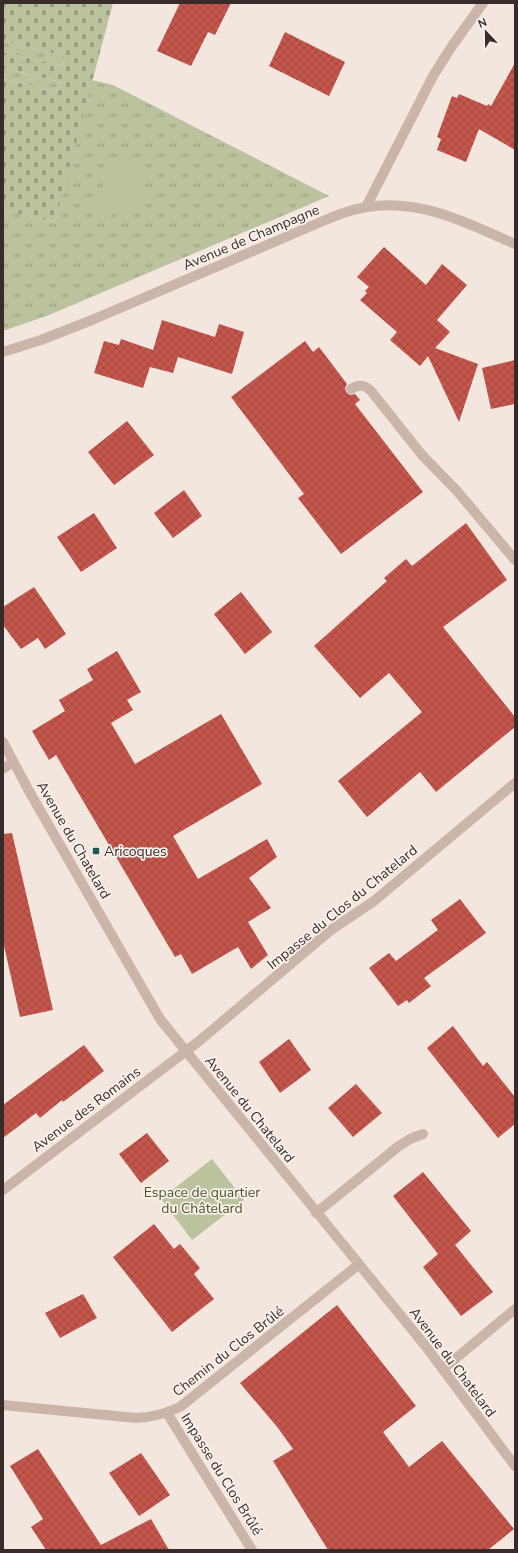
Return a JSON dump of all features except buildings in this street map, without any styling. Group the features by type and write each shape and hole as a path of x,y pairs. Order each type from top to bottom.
{"street":[{"path":"366,207 433,76 452,46 483,3"},
{"name":"Avenue de Champagne","path":"3,352 41,340 92,320 323,221 366,207 405,205 425,208 447,215 515,244"},
{"path":"351,389 356,386 362,386 371,391 422,455 457,491 515,560"},
{"name":"Avenue du Chatelard","path":"3,742 157,1013 185,1052 444,1369 483,1425 515,1466"},
{"path":"3,769 13,762"},
{"name":"Impasse du Clos du Chatelard","path":"185,1052 331,930 374,901 515,783"},
{"name":"Avenue des Romains","path":"3,1190 185,1052"},
{"path":"316,1213 398,1146 423,1134"},
{"name":"Chemin du Clos Brûlé","path":"3,1405 136,1418 152,1417 180,1407 358,1264"},
{"path":"444,1369 515,1309"},
{"name":"Impasse du Clos Brûlé","path":"167,1412 252,1550"}],"green space":[{"path":"3,3 113,3 55,222 3,210 3,79 57,92 60,82 3,68 3,52 63,66 65,56 3,41"},
{"path":"3,41 65,56 63,66 3,52"},
{"path":"3,68 60,82 57,92 3,79"},
{"path":"92,80 113,85 329,196 49,315 3,331 3,210 55,222"},
{"path":"130,153 149,194 124,210 99,221 95,209 111,162"},
{"name":"Espace de quartier du Châtelard","path":"212,1159 244,1200 192,1240 161,1199"}],"place":[{"name":"Aricoques","path":"96,851"}]}
